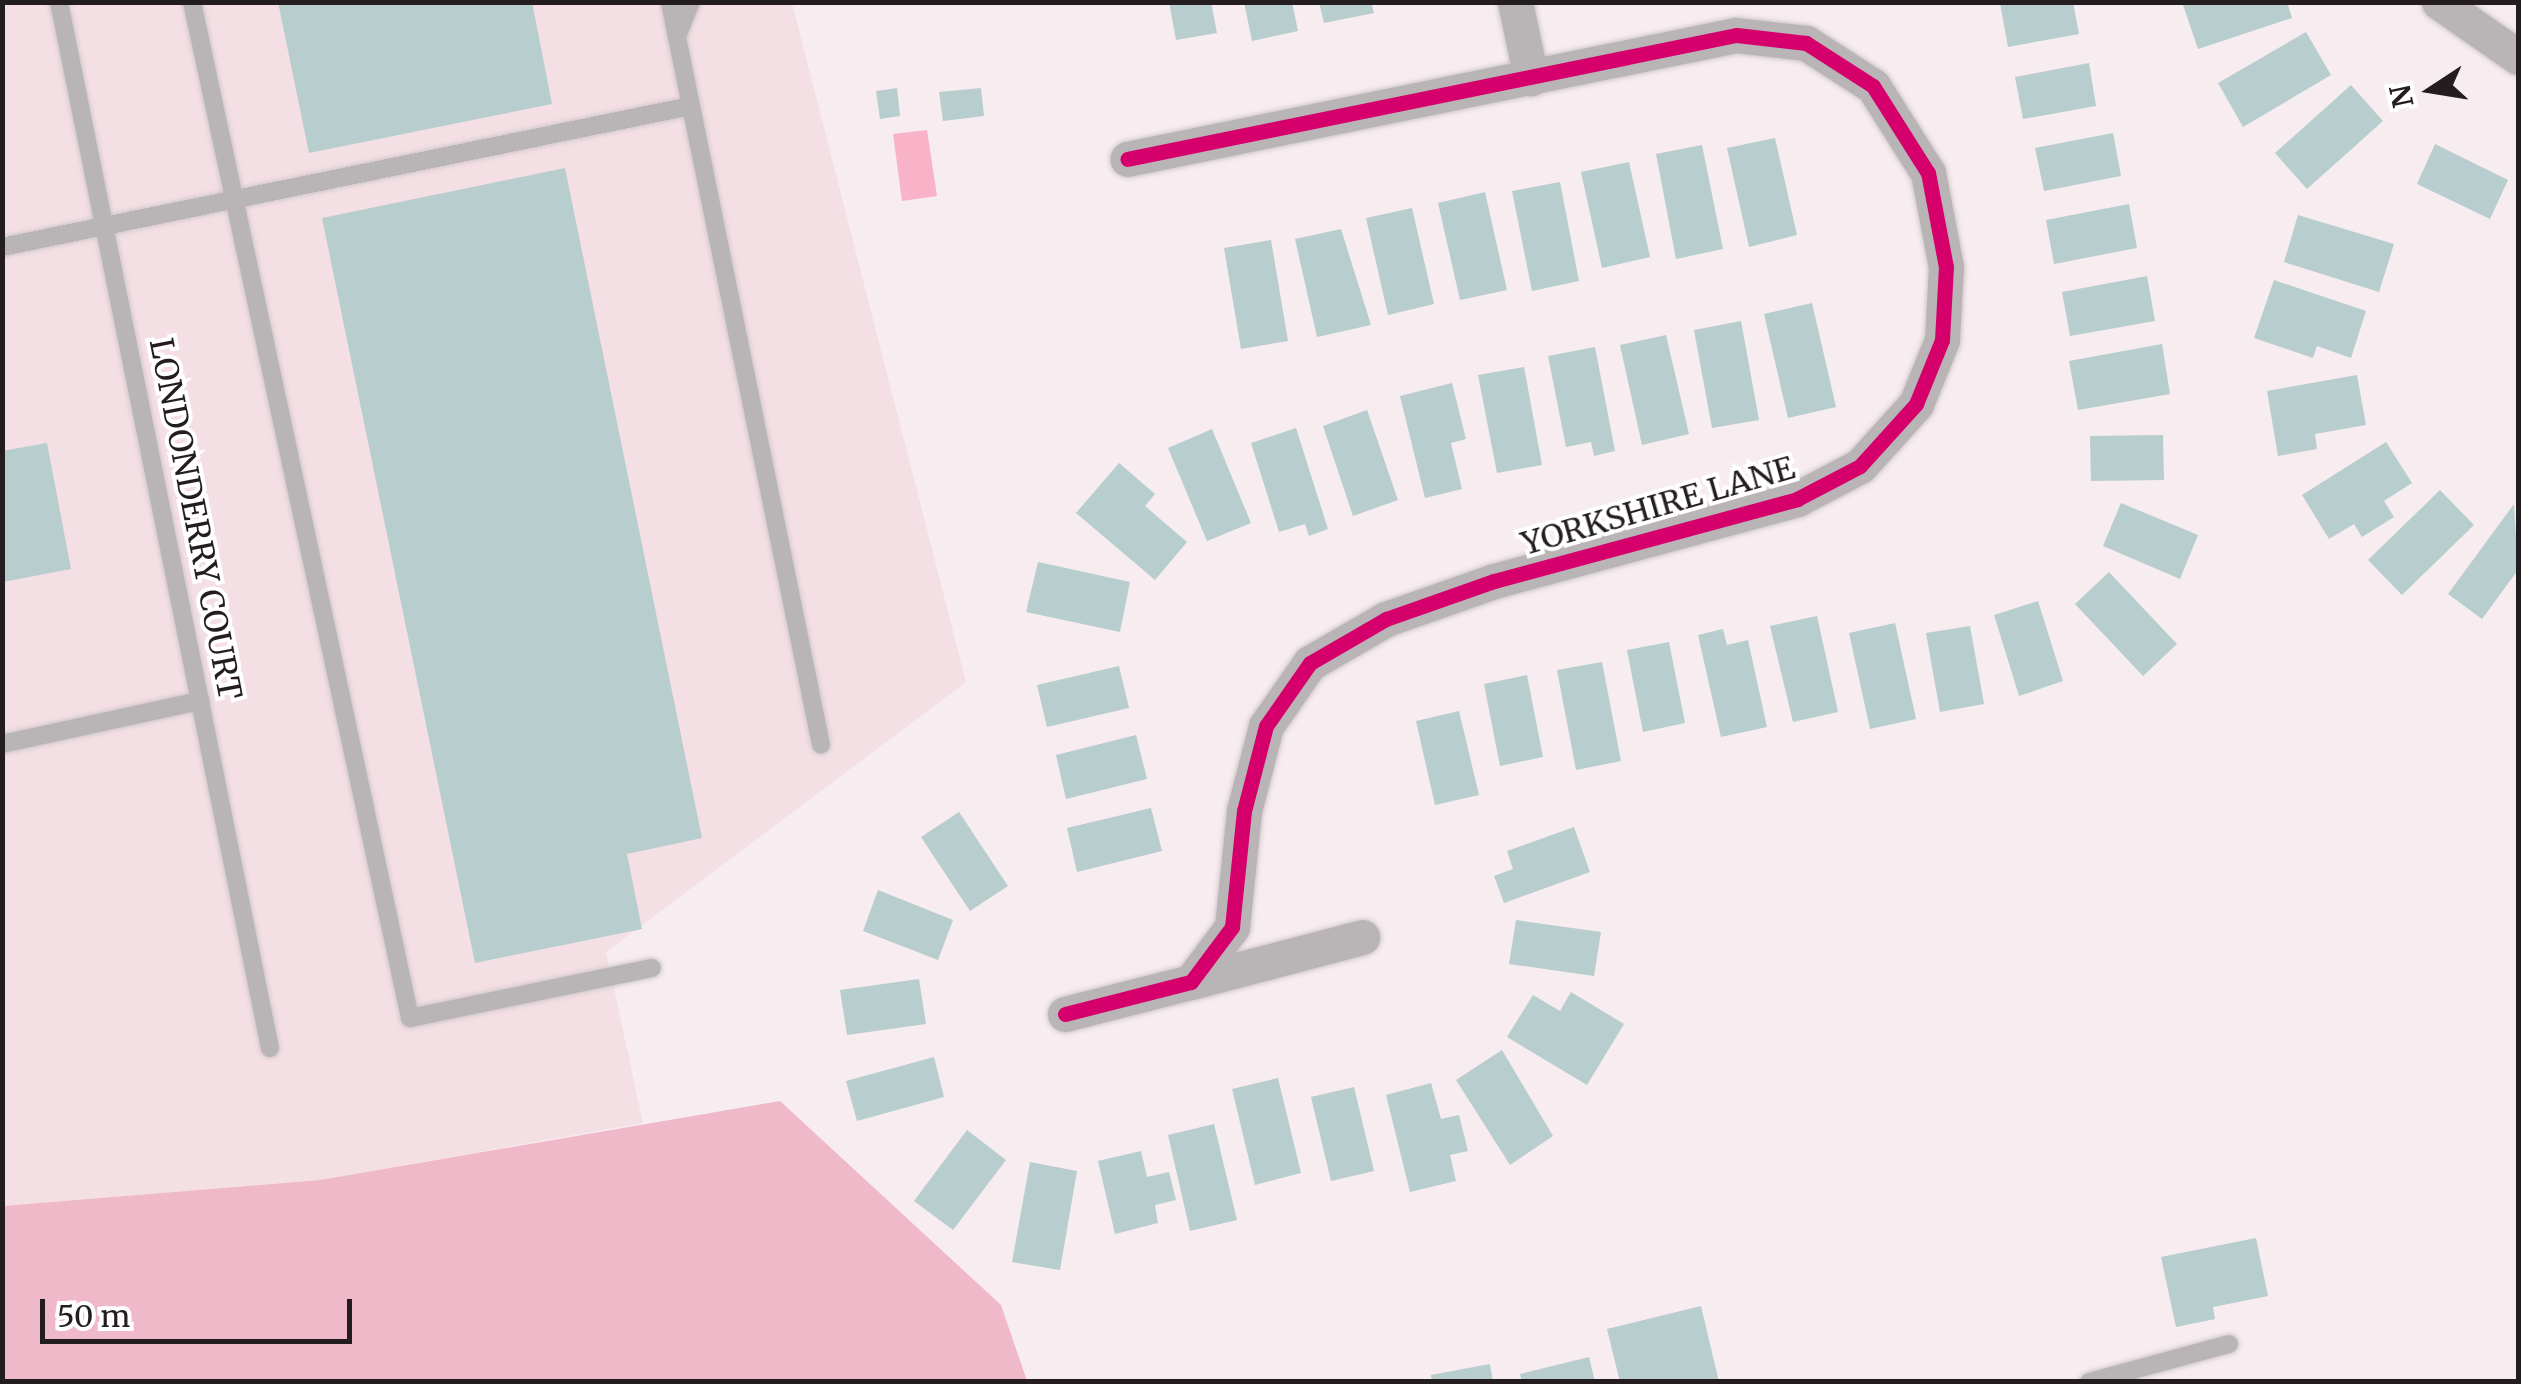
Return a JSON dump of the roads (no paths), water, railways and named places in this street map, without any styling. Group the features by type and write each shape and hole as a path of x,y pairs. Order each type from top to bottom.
{"street":[{"path":"1515,2 1531,78"},
{"path":"2439,2 2518,57"},
{"name":"YORKSHIRE LANE","path":"1128,159 1736,35 1806,43 1873,86 1928,173 1946,267 1942,340 1905,417 1860,466 1798,499 1494,581 1386,619 1310,663 1266,726 1244,811 1232,928 1192,982"},
{"path":"1064,1014 1362,938"}],"lane":[{"name":"LONDONDERRY COURT","path":"60,2 108,225 270,1048"},
{"path":"192,2 410,1018 652,968"},
{"path":"670,2 821,746"},
{"path":"677,37 692,2"},
{"path":"2,247 235,196 691,106"},
{"path":"2,744 200,701"},
{"path":"2089,1382 2229,1344"}]}
